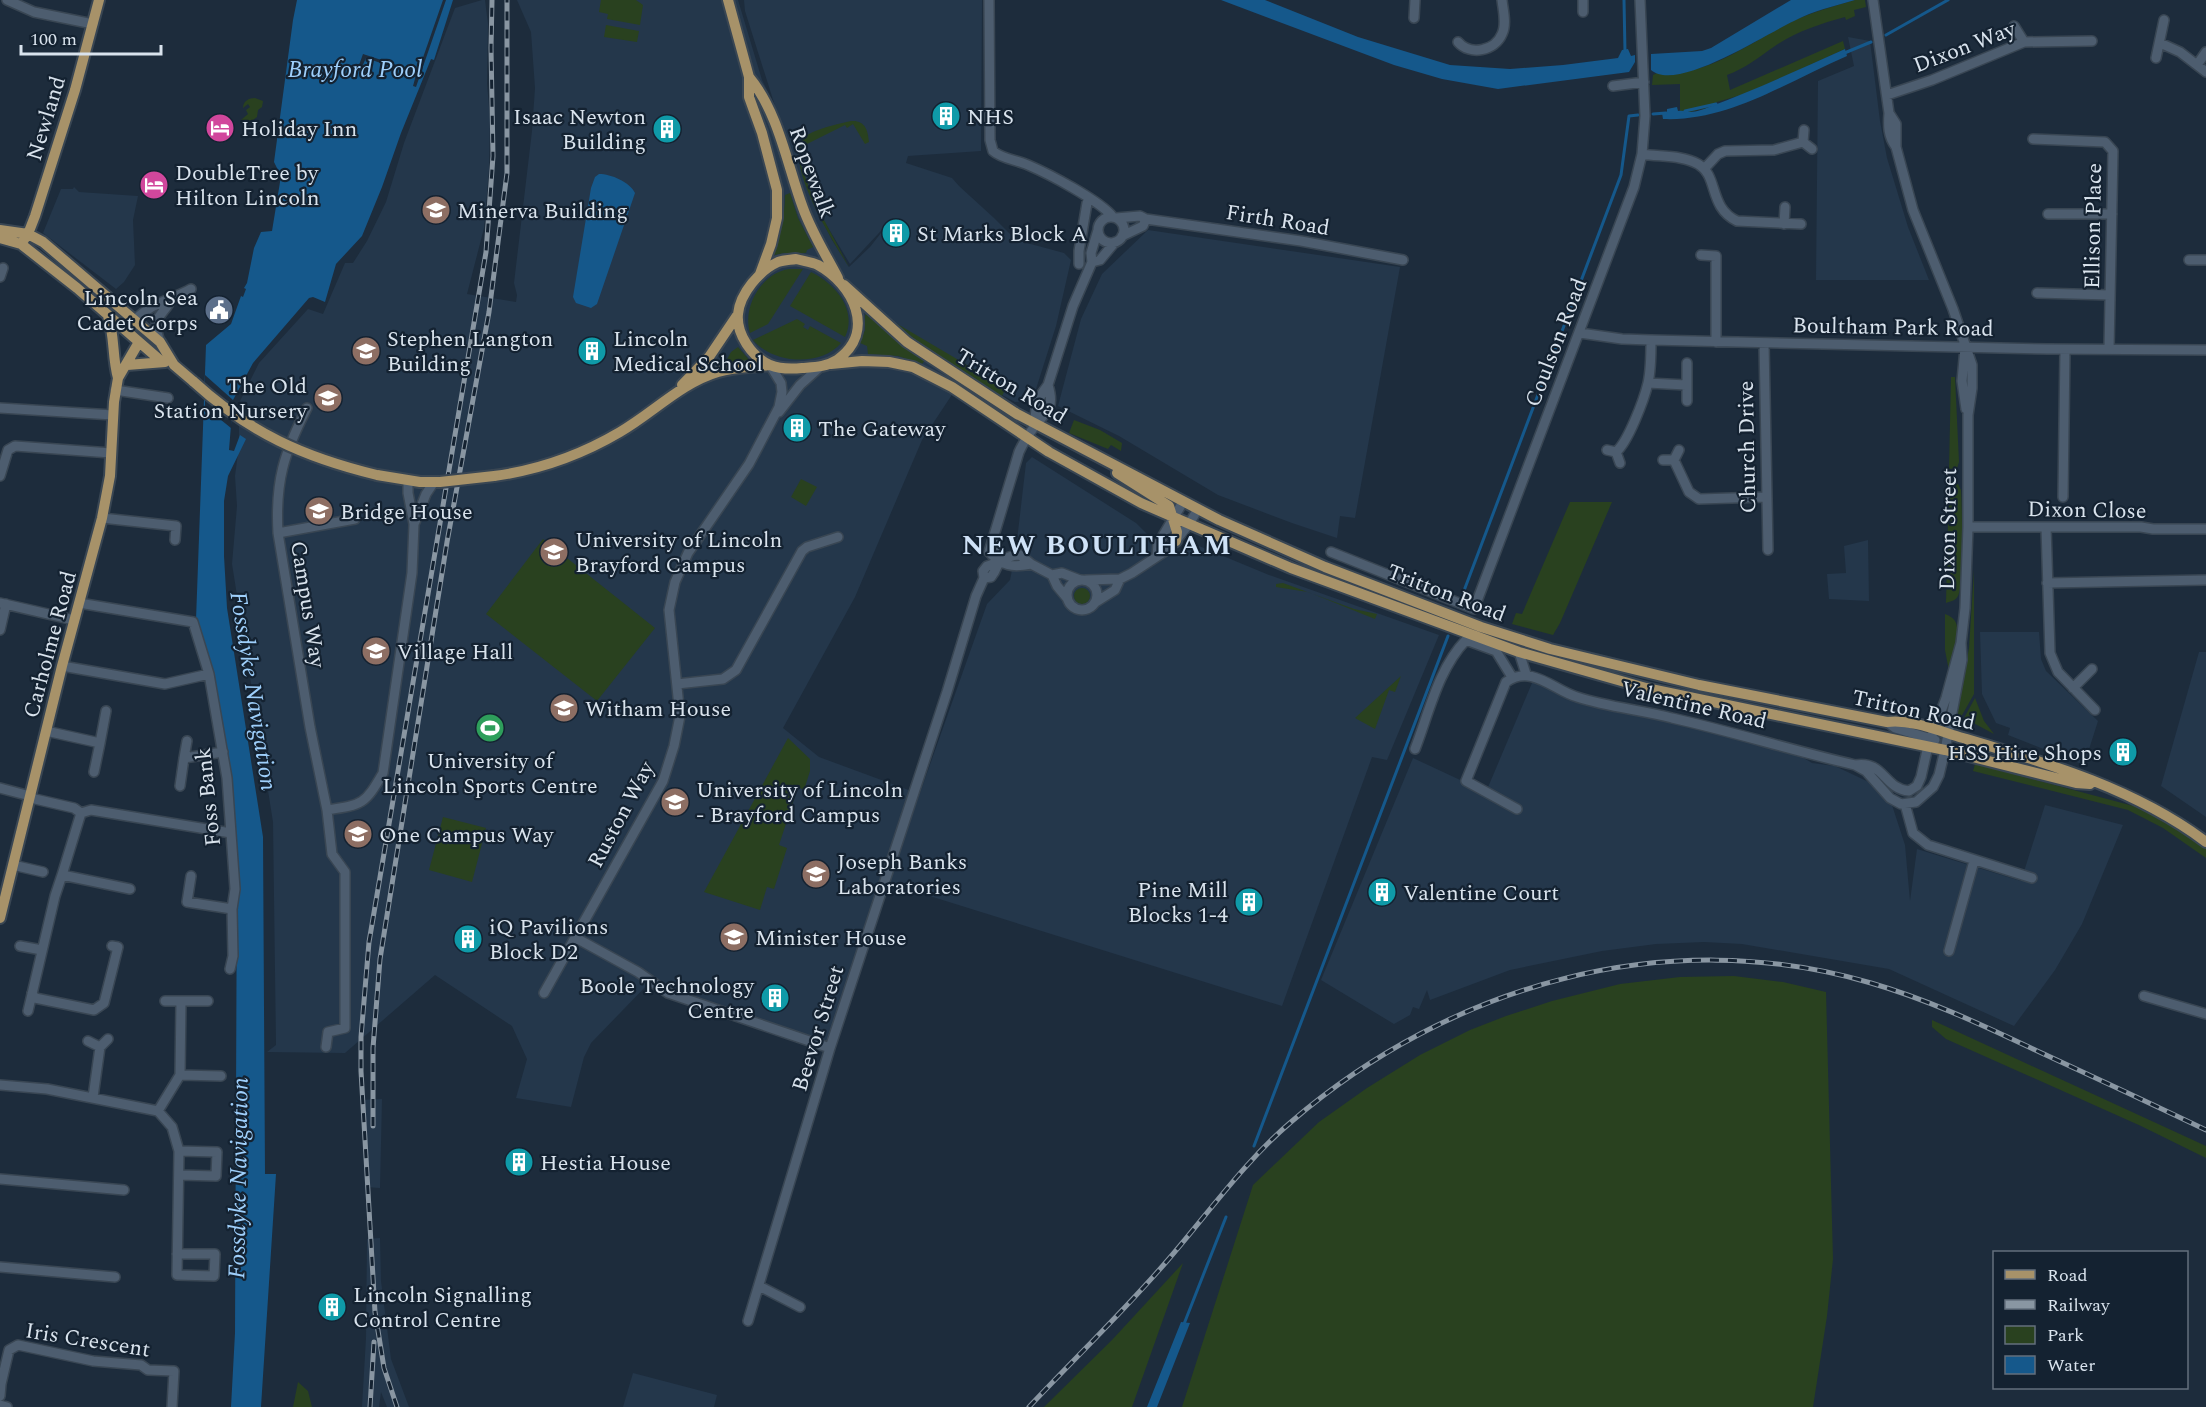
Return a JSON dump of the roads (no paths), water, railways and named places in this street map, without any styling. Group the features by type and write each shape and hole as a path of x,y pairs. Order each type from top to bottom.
{"main road":[{"name":"Newland","path":"21,244 28,234 62,130 99,0"},
{"name":"Ropewalk","path":"728,0 749,77 749,97 767,150 777,190 777,218 771,244 760,274"},
{"name":"Ropewalk","path":"749,77 762,93 790,165 804,211 842,283"},
{"path":"0,230 28,234 43,242 159,342 174,365 253,428 282,443 337,465 408,480 437,482 532,470 572,457 620,432 699,379 720,371 770,365 792,369 825,365 849,349 856,333 858,320 854,301 842,283 817,264 796,259 781,261 760,274 747,290 738,315 709,357 669,398"},
{"path":"0,238 21,244 161,361 174,365"},
{"name":"Tritton Road","path":"842,283 907,342 1036,424 1219,520 1325,567 1515,639 1699,685 1887,722 1896,721 1931,738 1947,742 1968,756 2076,783 2099,785"},
{"name":"Carholme Road","path":"108,315 113,333 114,364 118,378"},
{"path":"738,315 740,332 747,346 770,365"},
{"path":"114,364 128,333 136,322"},
{"path":"136,322 139,342"},
{"name":"Carholme Road","path":"0,918 62,666 108,492 115,390 118,378 139,342"},
{"path":"127,365 161,361"},
{"name":"Tritton Road","path":"825,365 862,361 889,362 913,367 952,387 1026,438 1111,488 1174,518 1290,568 1519,652 1646,688 1931,738 2060,769 2152,808 2176,820 2206,842"},
{"path":"1094,454 1109,469 1166,503 1174,518 1176,541"}],"street":[{"path":"8,0 34,12 93,24"},
{"path":"989,0 990,140 993,151 1028,165 1094,199 1123,225 1119,239"},
{"path":"1414,18 1415,0"},
{"path":"1458,42 1466,49 1476,50 1488,48 1498,40 1504,26 1502,0"},
{"path":"1582,0 1583,12"},
{"name":"Coulson Road","path":"1331,552 1474,609 1634,187 1642,154 1645,116 1640,0"},
{"name":"Dixon Street","path":"1873,1 1887,95 1890,139 1896,147 1913,210 1953,309 1965,346 1963,393 1968,415 1965,608 1961,643 1946,698 1931,738"},
{"path":"2156,58 2164,21"},
{"path":"2014,26 2024,42"},
{"name":"Dixon Way","path":"1887,95 1932,80 2024,42 2092,41"},
{"path":"2160,43 2180,52 2206,72"},
{"path":"2197,65 2206,52"},
{"path":"1613,86 1644,82"},
{"path":"1803,142 1804,130"},
{"name":"Ellison Place","path":"2034,139 2108,144 2112,148 2114,156 2109,350"},
{"path":"1704,169 1718,154 1725,151 1774,150 1803,142"},
{"path":"1803,142 1812,149"},
{"path":"1642,154 1688,160 1704,169 1718,204 1730,218 1749,224 1801,224"},
{"path":"1079,193 1088,202 1103,240 1119,239"},
{"path":"1079,264 1079,250 1088,202"},
{"path":"1784,224 1785,207"},
{"path":"2048,214 2112,214"},
{"name":"Firth Road","path":"1114,217 1140,216 1146,219 1301,241 1403,260"},
{"path":"1096,602 1097,591 1093,584 1062,573 1052,574 1031,564 1011,567 999,562 989,552 1019,453 1036,424 1034,413 1041,393 1048,385 1072,306 1092,262 1091,253 1099,227 1106,218 1114,217"},
{"path":"1092,262 1100,260 1119,239 1143,226 1146,219"},
{"path":"1701,255 1716,256 1716,342"},
{"path":"2189,260 2206,260"},
{"path":"159,342 156,319 171,300 191,289"},
{"path":"2037,293 2110,295"},
{"path":"136,322 147,309 163,300 171,300"},
{"name":"Boultham Park Road","path":"1580,333 1622,339 1716,342 2066,350 2206,350"},
{"path":"1620,462 1612,451 1625,444 1648,383 1651,340"},
{"name":"Church Drive","path":"1764,343 1768,550"},
{"path":"2063,497 2066,350"},
{"path":"1687,363 1687,400"},
{"name":"Ruston Way","path":"544,993 663,781 680,716 669,610 675,582 688,553 749,464 779,407 781,383 770,365"},
{"name":"Ruston Way","path":"775,416 800,386 825,365"},
{"path":"1648,383 1686,385"},
{"path":"115,390 168,398"},
{"path":"0,408 113,415"},
{"name":"Campus Way","path":"307,408 283,459 276,506 278,533 310,727 327,810 332,854 345,872 345,1028 328,1032 326,1047"},
{"path":"0,476 8,450 15,446 111,453"},
{"path":"1674,459 1679,450"},
{"path":"1674,459 1685,486 1699,499 1766,497"},
{"path":"1663,460 1674,459"},
{"path":"327,810 356,806 365,801 383,773 412,573 414,524 408,480"},
{"path":"414,524 423,501 437,482"},
{"path":"1157,555 1158,544 1183,501"},
{"path":"1067,598 1068,588 1074,582 1120,579 1166,551 1189,524 1198,509"},
{"path":"102,518 176,526 175,540"},
{"path":"278,533 355,519"},
{"name":"Dixon Close","path":"1968,527 2206,529"},
{"path":"2046,527 2050,653 2058,672 2095,710"},
{"path":"677,684 723,680 736,670 802,551 807,547 838,537"},
{"name":"Beevor Street","path":"748,1321 830,1048 947,692 976,596 984,578 983,571 987,566 999,562"},
{"path":"1052,574 1070,605 1079,611 1089,609 1115,590 1120,579"},
{"path":"2047,583 2206,580"},
{"name":"Foss Bank","path":"79,603 193,622 209,674 223,752 234,889 233,956 230,969"},
{"path":"0,630 3,604 74,620"},
{"path":"1415,749 1446,667 1457,649 1466,640 1496,651 1512,677"},
{"name":"Dixon Street","path":"1947,742 1962,660 1961,643"},
{"path":"1517,809 1466,781 1506,682 1512,677 1526,674 1519,652"},
{"path":"62,666 165,684 209,674"},
{"path":"2073,688 2092,669"},
{"name":"Valentine Road","path":"1526,674 1576,697 1672,718 1855,765 1866,771 1890,798 1905,804"},
{"path":"94,772 106,711"},
{"path":"46,731 100,742"},
{"name":"Valentine Road","path":"1855,765 1873,765 1896,787 1909,791 1919,782 1931,738"},
{"path":"180,786 187,741"},
{"path":"1947,742 1939,775 1933,787 1921,799 1905,804 1917,837 1928,845 2032,878"},
{"path":"184,758 223,752"},
{"path":"0,788 74,808 81,813"},
{"path":"81,813 91,810 231,833"},
{"path":"28,1011 55,896 81,813"},
{"path":"1949,951 1974,861"},
{"path":"13,865 43,872"},
{"path":"62,875 130,888"},
{"path":"191,876 187,902 232,909"},
{"path":"576,938 638,972 668,993 830,1048"},
{"path":"20,946 42,950"},
{"path":"32,993 35,998 94,1010 104,1004 118,947 112,946"},
{"path":"2144,996 2206,1014"},
{"path":"165,1001 207,1001"},
{"path":"158,1111 180,1075 181,1001"},
{"path":"93,1097 100,1047 108,1039"},
{"path":"88,1041 100,1047"},
{"path":"180,1075 221,1076"},
{"path":"0,1085 93,1097 158,1111 172,1127 179,1151 179,1175 177,1254 177,1275 214,1276 215,1254 177,1254"},
{"path":"179,1151 217,1152 216,1176 179,1175"},
{"path":"0,1179 124,1190"},
{"path":"0,1267 115,1277"},
{"path":"759,1286 800,1307"},
{"name":"Iris Crescent","path":"0,1396 9,1350 18,1345 93,1361 141,1365 147,1370 174,1371 172,1407"},
{"path":"0,1405 7,1407"}],"water":[{"path":"297,0 453,0 434,60 431,59 362,236 336,264 325,302 313,297 309,298 253,363 233,400 229,450 234,451 240,435 246,439 228,476 224,501 224,556 227,608 263,837 265,1174 276,1174 261,1407 231,1407 235,1333 237,863 196,620 206,345 231,324 241,296 243,297 246,289 244,288 254,248 261,232 272,231 281,176 274,162"},
{"path":"1221,0 1265,0 1358,37 1450,65 1510,69 1563,65 1618,58 1622,50 1628,49 1631,56 1635,55 1635,62 1629,72 1498,89 1442,79 1394,65"},
{"path":"1791,0 1855,0 1801,17 1701,68 1681,74 1664,75 1651,70 1651,54 1702,51 1711,48"},
{"path":"1845,49 1847,56 1735,107 1687,118 1663,119 1662,113 1667,112 1667,109 1677,107 1678,111 1691,112 1702,109"},
{"path":"599,174 620,179 635,193 597,304 591,308 576,303 573,297 591,188 595,177"},
{"path":"1181,1322 1190,1323 1157,1407 1147,1407"}],"waterway":[{"path":"1624,0 1625,52"},
{"path":"1886,35 1948,0"},
{"path":"1842,54 1871,42"},
{"path":"1685,111 1716,104"},
{"path":"1653,114 1666,113"},
{"path":"1462,596 1621,175 1629,116 1638,115"},
{"path":"1254,1146 1448,636"},
{"path":"1184,1324 1226,1217"}],"railway":[{"path":"397,1407 384,1368 375,1312 361,1037 369,942 486,252 493,156 492,0"},
{"path":"373,1126 373,1048 380,959 447,542 489,312 507,173 507,0"},
{"path":"1029,1407 1167,1261 1257,1154 1291,1122 1353,1074 1420,1034 1490,1002 1564,979 1639,964 1716,960 1794,966 1871,983 1912,996 1972,1021 2206,1130"},
{"path":"370,1407 374,1342"}],"place":[{"name":"NHS","path":"946,116"},
{"name":"Holiday Inn","path":"220,128"},
{"name":"Isaac Newton Building","path":"667,129"},
{"name":"DoubleTree by Hilton Lincoln","path":"154,185"},
{"name":"Minerva Building","path":"436,210"},
{"name":"St Marks Block A","path":"896,233"},
{"name":"Lincoln Sea Cadet Corps","path":"219,310"},
{"name":"Stephen Langton Building","path":"366,351"},
{"name":"Lincoln Medical School","path":"592,351"},
{"name":"The Old Station Nursery","path":"328,398"},
{"name":"The Gateway","path":"797,428"},
{"name":"Bridge House","path":"319,511"},
{"name":"University of Lincoln Brayford Campus","path":"554,552"},
{"name":"Village Hall","path":"376,651"},
{"name":"Witham House","path":"564,708"},
{"name":"University of Lincoln Sports Centre","path":"490,728"},
{"name":"HSS Hire Shops","path":"2123,752"},
{"name":"University of Lincoln - Brayford Campus","path":"675,802"},
{"name":"One Campus Way","path":"358,834"},
{"name":"Joseph Banks Laboratories","path":"816,874"},
{"name":"Valentine Court","path":"1382,892"},
{"name":"Pine Mill Blocks 1-4","path":"1249,902"},
{"name":"Minister House","path":"734,937"},
{"name":"iQ Pavilions Block D2","path":"468,939"},
{"name":"Boole Technology Centre","path":"775,998"},
{"name":"Hestia House","path":"519,1162"},
{"name":"Lincoln Signalling Control Centre","path":"332,1307"}],"district":[{"name":"NEW BOULTHAM","path":"1097,544"}],"water label":[{"name":"Brayford Pool","path":"355,69"},
{"name":"Fossdyke Navigation","path":"254,691"},
{"name":"Fossdyke Navigation","path":"238,1178"}]}
